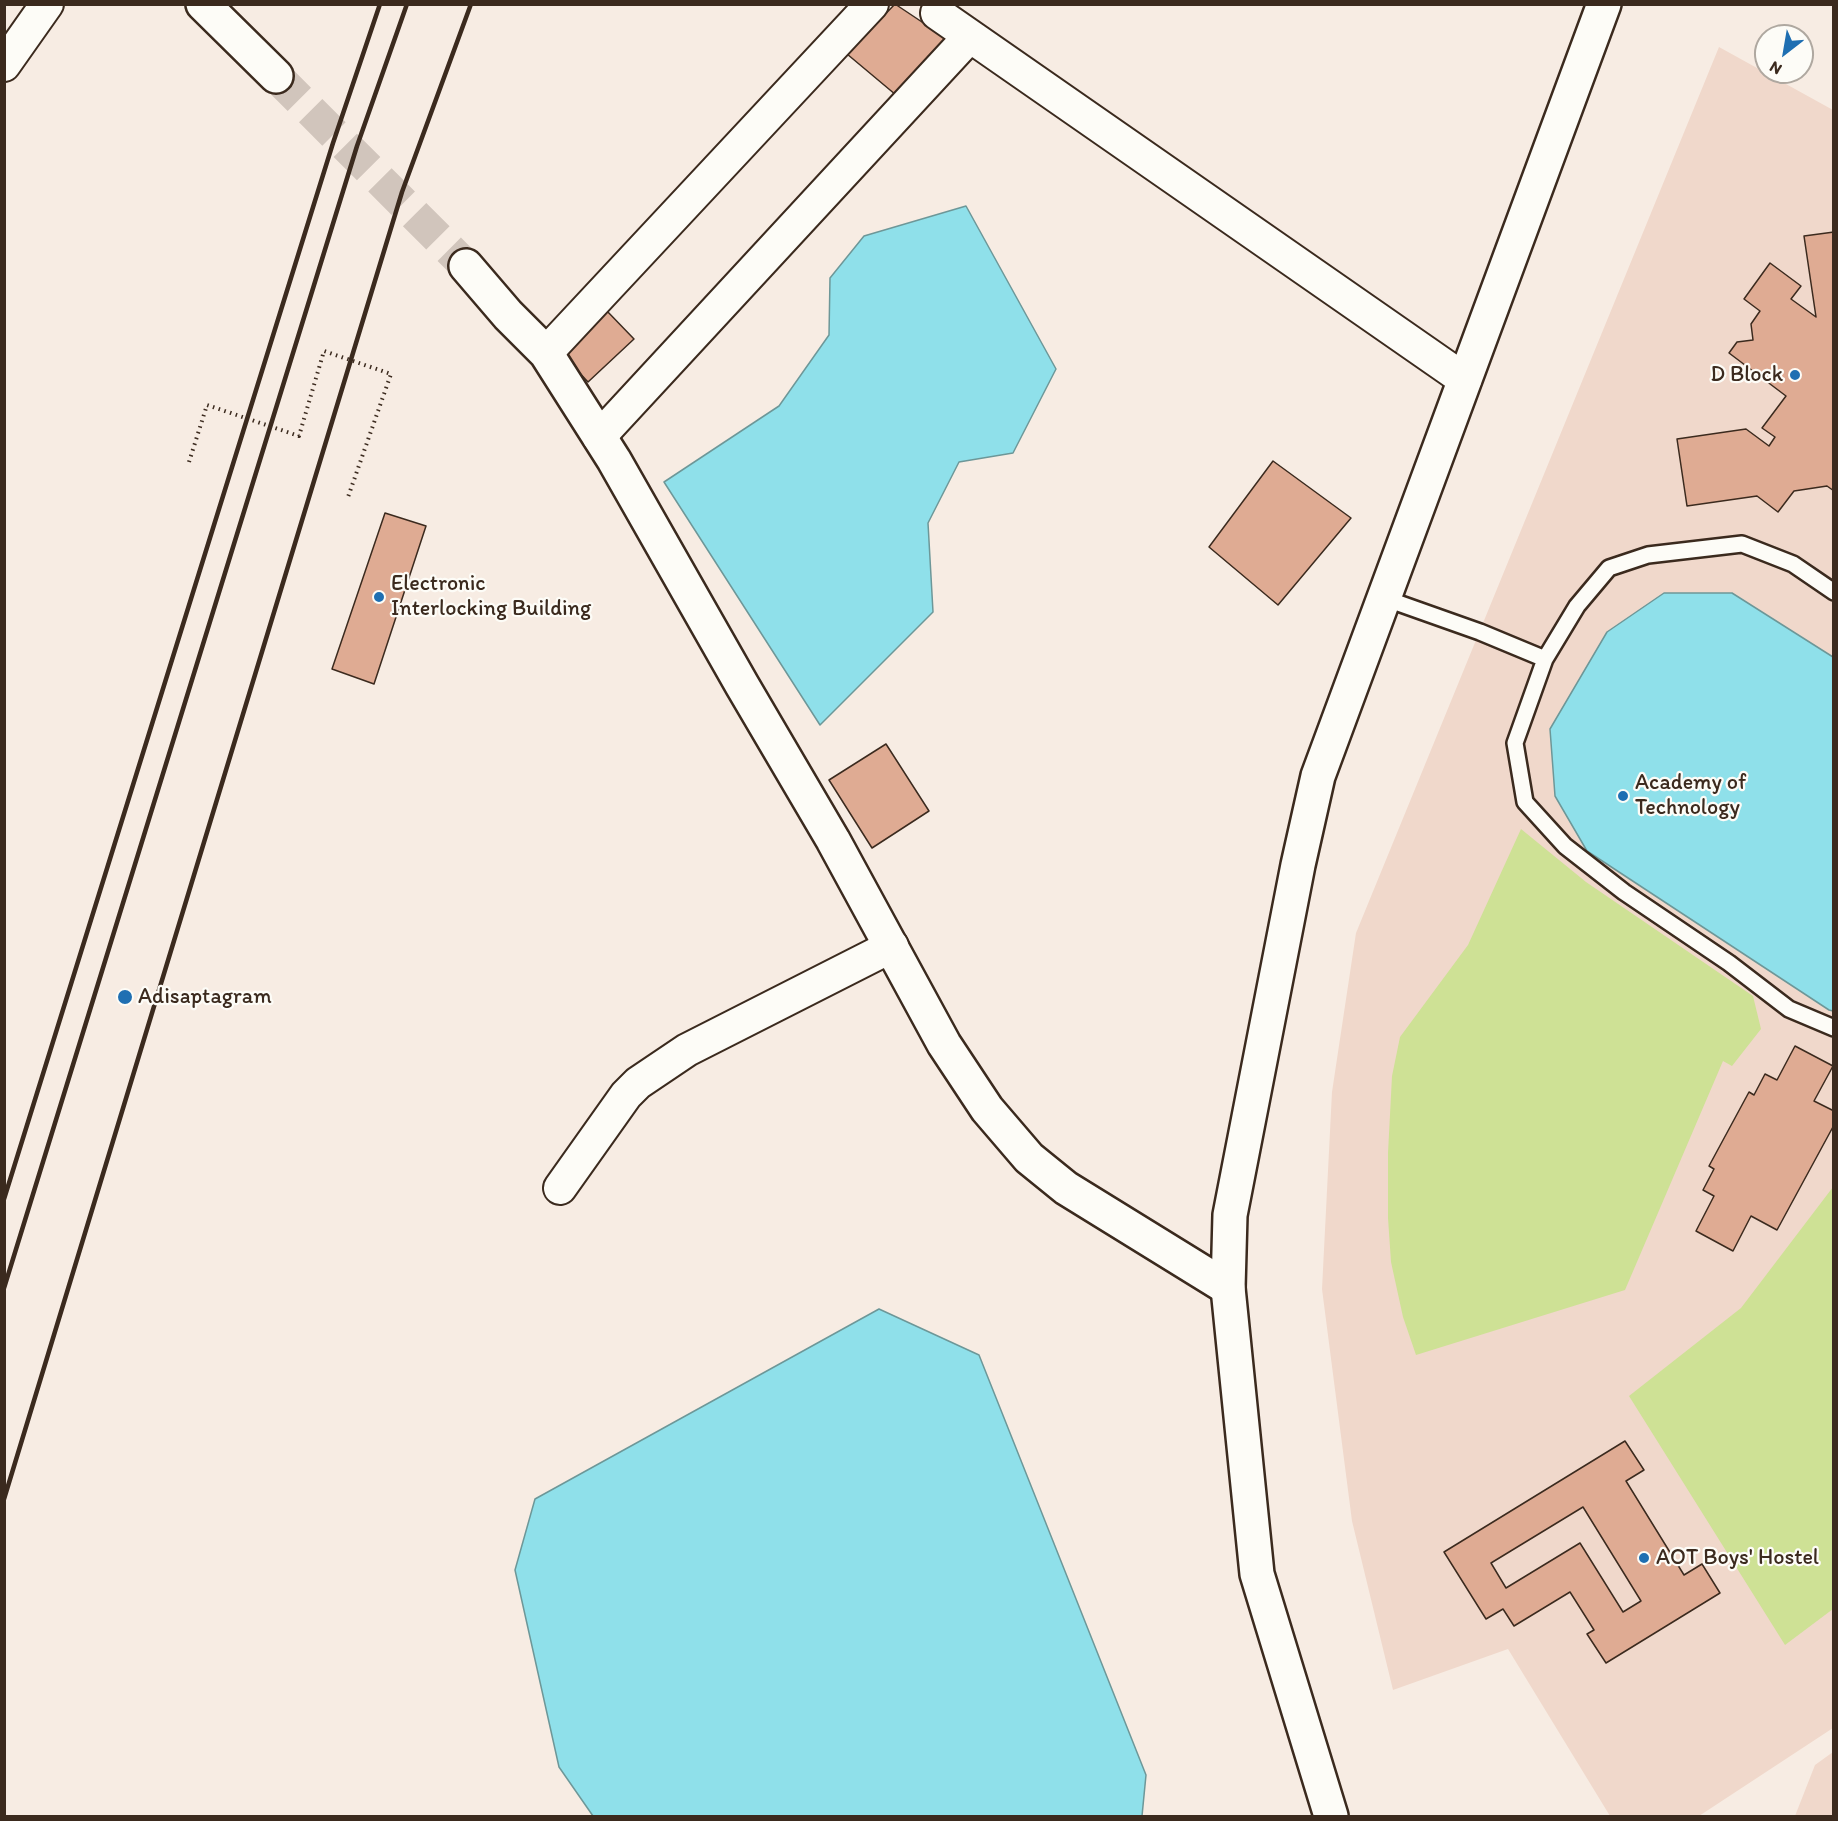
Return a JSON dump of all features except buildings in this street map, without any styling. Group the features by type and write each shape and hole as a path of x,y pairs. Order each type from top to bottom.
{"main road":[{"path":"203,4 276,76"},
{"path":"1331,1816 1257,1574 1228,1288 1230,1215 1298,865 1318,776 1604,4"},
{"path":"466,266 508,315 546,353 599,437 833,840 944,1044 987,1109 1029,1158 1066,1188 1228,1288"}],"street":[{"path":"4,65 47,4"},
{"path":"546,353 872,4"},
{"path":"936,7 970,36 1465,380"},
{"path":"599,437 970,36"},
{"path":"560,1188 638,1083 687,1050 891,946"}],"lane":[{"path":"1833,592 1793,564 1742,544 1648,555 1609,568 1577,606 1545,659 1515,742 1525,802 1565,846 1624,892 1729,963 1789,1009 1833,1028"},
{"path":"1384,598 1480,632 1545,659"}],"path":[{"path":"189,462 207,405 299,436 324,351 391,374 348,497"}],"shaded area":[{"name":"Academy of Technology","path":"1719,47 1754,66 1754,84 1786,84 1833,110 1833,1728 1699,1816 1610,1816 1508,1649 1393,1690 1352,1521 1322,1289 1332,1092 1356,933"},
{"path":"1833,1752 1833,1816 1795,1816 1815,1765"}],"green space":[{"path":"1521,829 1586,882 1753,996 1761,1029 1732,1066 1723,1061 1625,1290 1416,1355 1403,1317 1391,1262 1388,1153 1392,1076 1400,1037 1468,945"},
{"path":"1833,1187 1833,1609 1785,1645 1629,1396 1741,1308"}],"water":[{"path":"966,206 1056,369 1013,453 959,462 928,523 933,612 820,725 664,482 779,406 829,335 830,278 864,236"},
{"path":"1664,593 1732,593 1833,657 1833,1011 1587,851 1555,796 1550,729 1607,632"},
{"path":"879,1309 979,1355 1146,1775 1142,1816 593,1816 559,1767 515,1570 535,1499"}],"tunnel":[{"path":"276,76 466,266"}],"railway":[{"path":"4,1199 333,143 380,4"},
{"path":"4,1288 357,146 407,4"},
{"path":"4,1499 402,192 471,4"}],"place":[{"name":"D Block","path":"1795,375"},
{"name":"Electronic Interlocking Building","path":"379,597"},
{"name":"Academy of Technology","path":"1623,796"},
{"name":"Adisaptagram","path":"125,997"},
{"name":"AOT Boys' Hostel","path":"1644,1558"}]}
